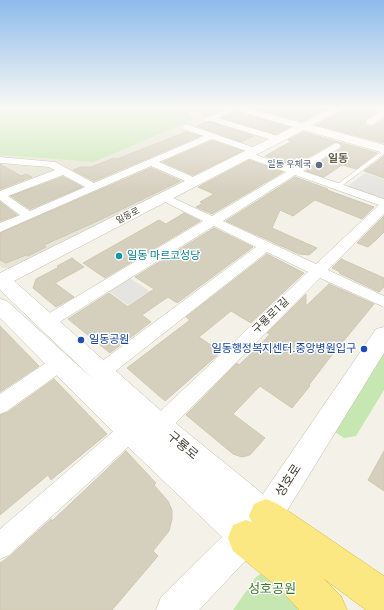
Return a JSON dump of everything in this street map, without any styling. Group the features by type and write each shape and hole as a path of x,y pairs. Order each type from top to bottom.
{"highway":[{"path":"256,527 384,599"},
{"path":"256,527 293,576 327,610"}],"street":[{"path":"267,135 278,139"},
{"name":"일동로","path":"1,280 165,198 285,135"},
{"path":"336,135 384,149"},
{"path":"0,228 212,136 295,172 384,203"},
{"path":"47,322 336,146"},
{"path":"0,160 51,164 93,187"},
{"path":"152,162 196,182"},
{"path":"0,195 63,171"},
{"path":"0,195 28,216"},
{"path":"165,198 384,302"},
{"name":"구룡로1길","path":"159,426 384,207"},
{"path":"101,372 266,246"},
{"name":"구룡로","path":"1,280 159,426 256,527"},
{"name":"구룡로","path":"0,307 130,431 256,527"},
{"name":"성호로","path":"174,610 256,527 384,336"},
{"path":"0,405 60,363"},
{"path":"0,546 130,431"}],"lane":[{"path":"337,187 384,152"}],"shaded area":[{"path":"157,135 278,135 15,268 3,268 0,266 0,155 94,162"},
{"path":"365,173 384,179 384,199 350,188 348,186"},
{"path":"128,277 150,291 129,306 107,290"}],"green space":[{"path":"0,135 157,135 94,162 0,155"},
{"path":"384,350 384,390 356,436 344,438 326,426"},
{"name":"성호공원","path":"274,565 321,610 233,610 256,577"}],"building":[{"path":"177,135 200,136 94,181 73,170 81,167 91,167 114,158 117,159"},
{"path":"223,135 253,136 241,142"},
{"path":"297,135 316,135 377,153 356,169 342,165 324,177 306,171 340,149 342,146 335,142 293,166 265,156 292,141 288,140"},
{"path":"356,135 384,135 384,143"},
{"path":"212,141 242,151 193,175 163,162"},
{"path":"384,156 384,178 364,171"},
{"path":"249,160 283,172 212,214 196,207 203,203 200,202 214,194 198,187"},
{"path":"0,164 21,176 26,174 32,177 0,189"},
{"path":"151,168 180,181 44,245 46,247 28,256 26,255 6,263 0,260 0,233"},
{"path":"63,177 82,187 30,209 11,196"},
{"path":"295,177 374,207 362,219 315,200 293,216 280,210 272,228 317,248 309,255 299,254 226,221"},
{"path":"0,202 17,215 0,221"},
{"path":"184,213 200,221 105,278 83,263 159,220 166,224"},
{"path":"384,216 384,232 376,240 368,247 357,243"},
{"path":"214,228 253,247 177,303 168,297 142,315 151,322 110,353 68,319 109,293 128,307 154,289 135,277"},
{"path":"267,254 304,273 251,323 231,311 199,337 221,352 165,401 127,368 190,320 186,317"},
{"path":"72,258 84,267 55,283 74,297 56,307 33,288 36,279 59,267 57,266"},
{"path":"341,259 384,278 384,287 379,292 339,273 340,272 332,268"},
{"path":"329,284 374,304 328,360 292,408 260,386 233,414 265,438 250,455 242,457 233,454 186,415 237,363 239,365 260,345 270,334 267,333 306,294 306,306"},
{"path":"0,326 39,366 0,392"},
{"path":"54,379 107,434 51,480 48,475 0,515 0,415 8,412"},
{"path":"126,451 156,483 154,485 168,501 172,510 172,519 169,531 153,551 158,556 112,610 0,610 0,563 10,556 51,519 52,521"},
{"path":"384,451 384,491 368,480"}],"place":[{"name":"일동 우체국","path":"319,165"},
{"name":"일동 마르코성당","path":"119,256"},
{"name":"일동공원","path":"81,340"},
{"name":"일동행정복지센터.중앙병원입구","path":"364,349"}],"district":[{"name":"일동","path":"338,159"}]}
